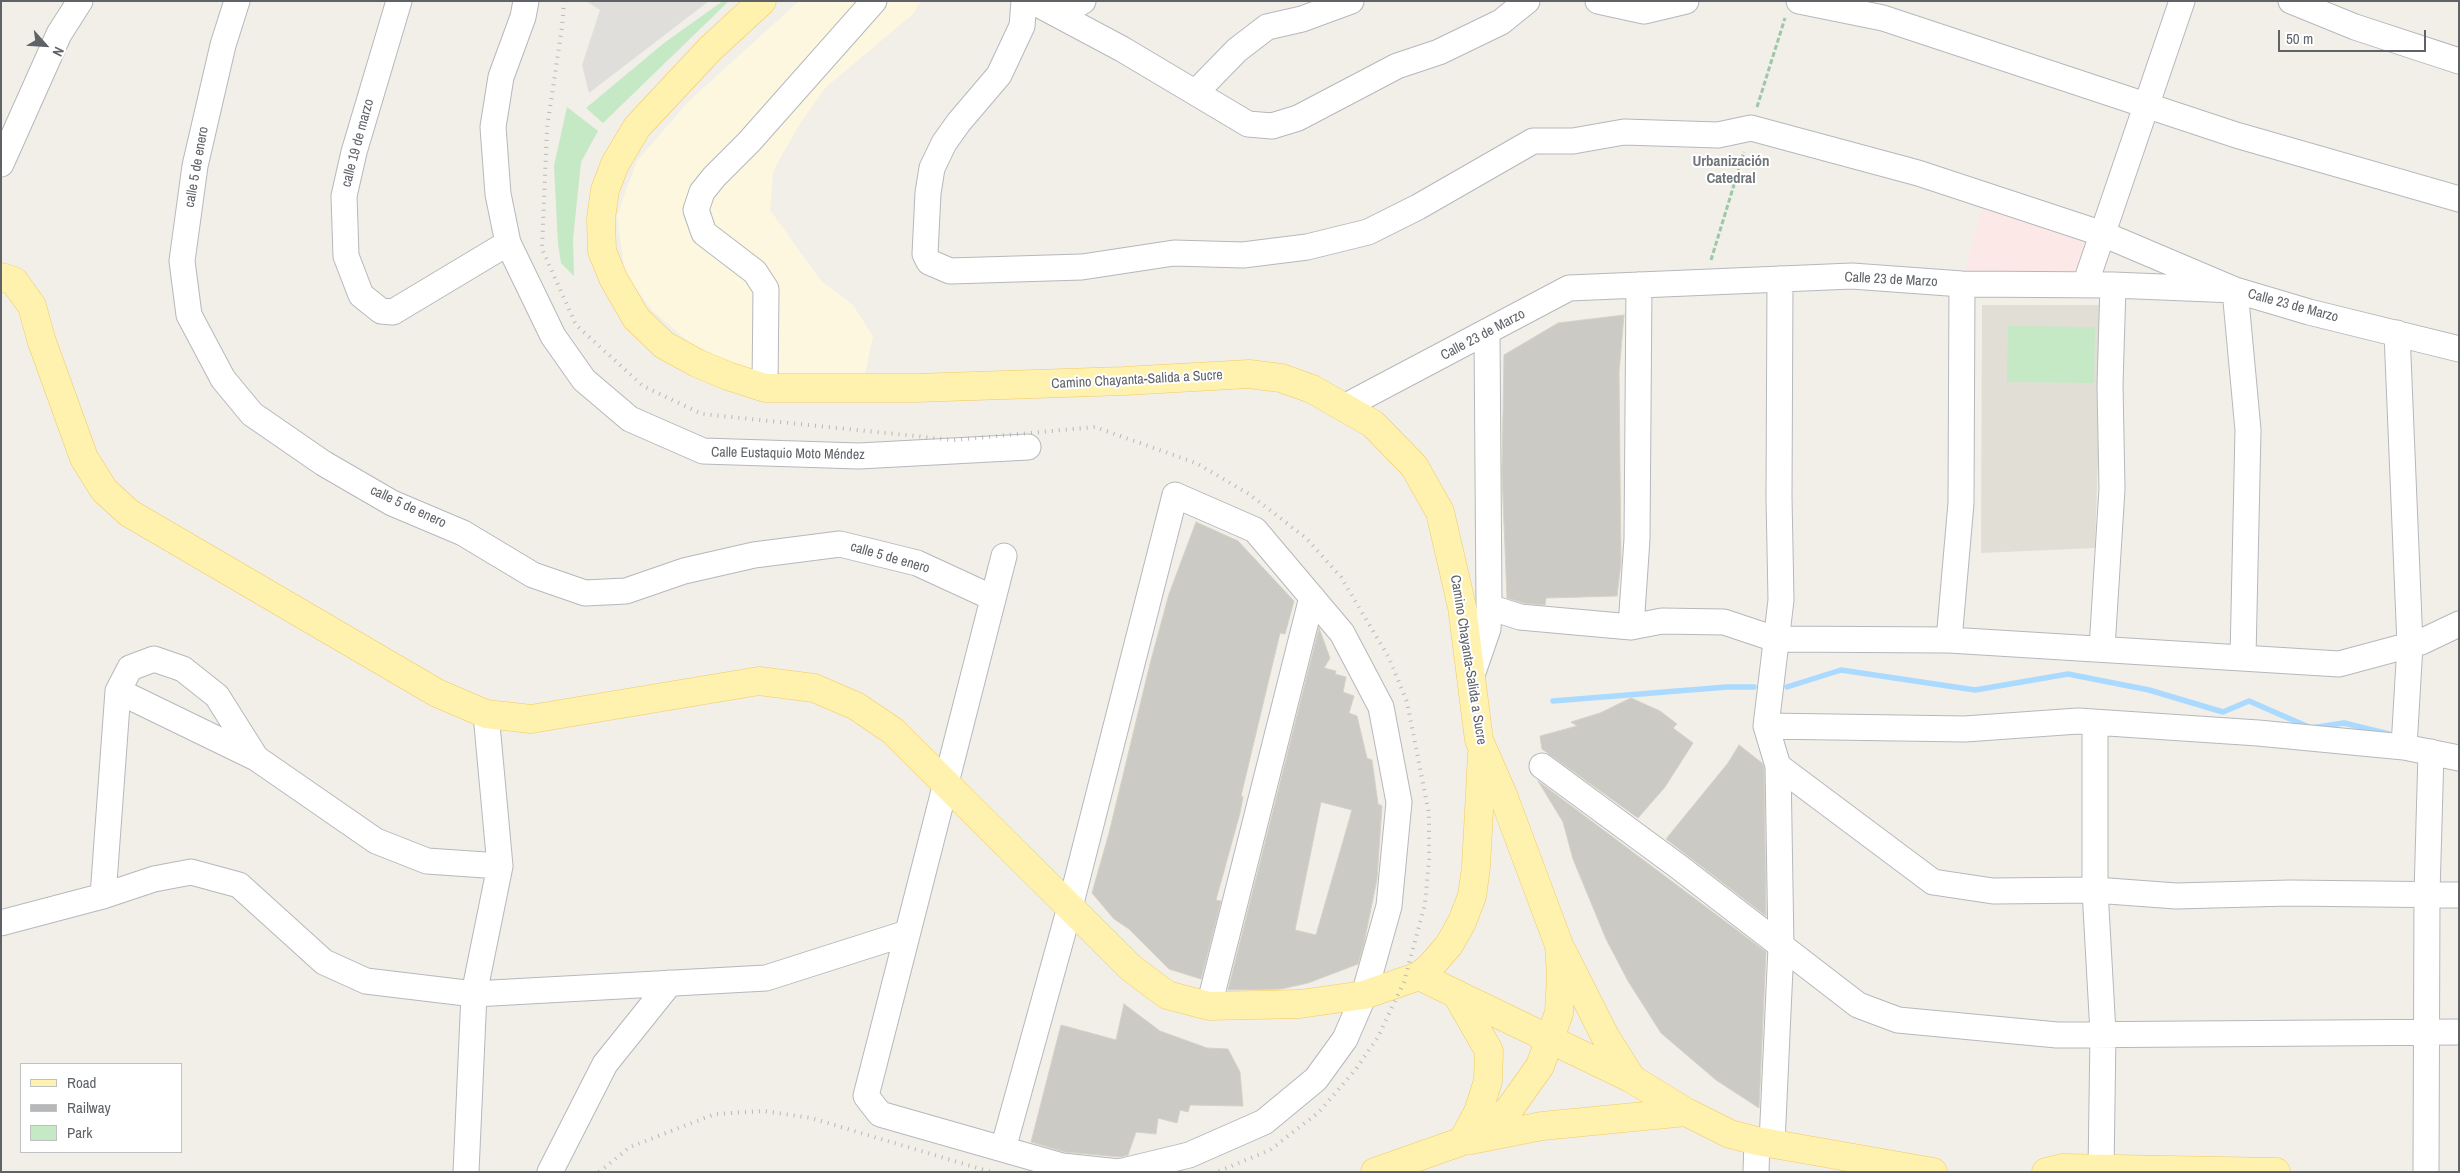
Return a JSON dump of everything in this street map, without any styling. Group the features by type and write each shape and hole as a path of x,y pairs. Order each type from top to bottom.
{"main road":[{"name":"Camino Chayanta-Salida a Sucre","path":"762,1 710,49 637,127 615,164 604,190 601,218 602,251 613,278 636,318 664,345 697,363 728,376 765,388 916,388 1124,381 1249,374 1281,378 1312,389 1373,424 1397,446 1414,466 1440,512 1462,607 1479,740 1503,795 1559,946 1561,975 1558,1013 1540,1066 1508,1111 1462,1141"},
{"path":"1,277 14,281 32,306 41,339 84,458 104,490 129,513 437,693 486,714 531,718 759,681 814,688 856,706 893,731 1131,968 1167,995 1209,1006 1300,1004 1364,995 1420,976 1432,966 1449,945 1462,922 1472,896 1482,751 1479,740"},
{"path":"1559,946 1606,1038 1632,1079"},
{"path":"1420,976 1632,1079 1686,1112 1730,1134 1933,1172"},
{"path":"1458,995 1489,1051 1488,1081 1478,1112 1462,1141"},
{"path":"1375,1172 1462,1141 1542,1126 1686,1112"},
{"path":"2046,1172 2062,1168 2276,1172"}],"street":[{"path":"1,164 60,34 80,1"},
{"name":"calle 5 de enero","path":"237,1 223,45 195,166 182,261 189,315 223,379 252,414 323,463 392,502 463,533 533,575 585,593 626,591 684,571 754,555 840,544 917,563 993,598"},
{"name":"calle 19 de marzo","path":"400,1 354,152 344,196 346,256 361,295 381,311 393,312 508,243"},
{"name":"Calle Eustaquio Moto Méndez","path":"526,1 523,17 501,77 493,127 498,194 508,243 553,336 584,380 630,419 702,452 859,456 1028,447"},
{"path":"765,388 766,289 756,272 724,250 704,233 696,210 702,192 714,177 749,142 874,1"},
{"path":"1024,1 1022,26 999,75 954,129 944,143 932,168 928,194 925,254 929,262 950,271 1082,267 1174,253 1242,255 1307,247 1368,232 1418,207 1533,141 1573,141 1624,132 1718,135 1751,128 1918,173 2103,234 2235,290 2248,430 2243,657"},
{"path":"1032,1 1196,92 1248,124 1272,126 1298,118 1397,66 1439,52 1483,31 1501,22 1527,1"},
{"path":"1060,15 1083,1"},
{"path":"1196,92 1237,50 1267,27 1302,19 1351,1"},
{"path":"1598,1 1644,11 1686,1"},
{"path":"1799,1 1883,18 2146,107 2331,164 2459,199"},
{"path":"2085,285 2182,1"},
{"path":"2291,1 2355,27 2459,61"},
{"name":"Calle 23 de Marzo","path":"1344,407 1487,334 1569,288 1852,276 1962,284 2113,285 2235,290 2309,312 2459,349"},
{"path":"1756,1172 1765,1142 1781,947 1778,766 1766,726 1781,600 1779,497 1780,279"},
{"path":"1949,640 1960,503 1962,284"},
{"path":"1631,627 1637,539 1639,285"},
{"path":"2102,648 2112,489 2110,385 2113,285"},
{"path":"2397,333 2410,645 2404,746"},
{"path":"1472,675 1488,630 1487,334"},
{"path":"1004,556 866,1096 880,1114 1062,1166 1119,1172 1189,1155 1264,1122 1316,1079 1345,1039 1364,995 1389,906 1399,802 1381,707 1342,633 1255,530 1175,494 1070,907 1004,1149"},
{"path":"1209,1006 1312,597"},
{"path":"1489,607 1520,617 1631,627 1662,621 1724,622 1775,639 1949,640 2339,664 2410,645 2459,624"},
{"path":"103,896 118,691 130,668 154,659 183,668 216,696 256,758"},
{"path":"118,691 256,758 376,841 427,861 500,866"},
{"path":"466,1172 474,994 500,866 486,714"},
{"path":"1766,726 1965,729 2078,721 2258,733 2404,746 2459,758"},
{"path":"2096,722 2095,890 2103,1034 2101,1170"},
{"path":"2426,1172 2427,894 2431,752"},
{"path":"1542,766 1679,867 1858,1005 1898,1020 2057,1035 2459,1032"},
{"path":"1778,766 1932,882 1993,891 2095,890 2176,896 2290,893 2459,895"},
{"path":"1,923 103,896 154,879 191,872 239,885 324,962 366,981 474,994 766,978 907,933"},
{"path":"550,1172 605,1064 670,983"}],"shaded area":[{"path":"586,1 709,1 589,93 582,65 600,10"},
{"path":"799,1 921,1 913,14 826,87 799,125 773,171 770,210 821,281 853,305 873,336 864,379 751,371 696,348 652,310 625,273 617,216 637,161 688,102"},
{"path":"1985,196 2103,234 2085,285 1962,284"},
{"path":"1982,305 2103,305 2095,548 1981,553"}],"green space":[{"path":"723,1 729,1 603,123 586,108 664,43"},
{"path":"567,107 598,131 581,162 573,239 574,276 561,263 558,244 554,166"},
{"path":"2008,326 2095,327 2094,383 2007,382"}],"building":[{"path":"1624,315 1619,372 1621,562 1617,596 1546,598 1545,605 1523,603 1507,598 1502,473 1504,355 1558,323"},
{"path":"1196,522 1238,541 1294,601 1285,634 1280,633 1241,796 1243,797 1240,813 1216,900 1221,901 1201,979 1169,969 1129,929 1114,919 1092,893 1169,594"},
{"path":"1319,628 1330,658 1324,668 1336,671 1335,674 1346,677 1343,692 1354,696 1349,713 1357,716 1367,758 1372,760 1378,804 1382,806 1377,879 1364,943 1358,964 1308,983 1281,989 1228,990","holes":["1321,802 1352,810 1316,935 1295,930"]},
{"path":"1631,698 1660,711 1677,724 1673,728 1693,743 1665,787 1638,818 1542,749 1540,736 1577,726 1571,722 1600,713"},
{"path":"1739,745 1762,763 1764,768 1766,916 1666,839 1728,763"},
{"path":"1538,781 1766,952 1759,1108 1716,1080 1661,1033 1628,981 1606,939 1573,859 1563,822"},
{"path":"1124,1004 1160,1031 1207,1048 1228,1049 1240,1072 1243,1106 1190,1105 1188,1112 1180,1110 1177,1123 1158,1118 1156,1134 1136,1132 1128,1155 1121,1157 1065,1152 1031,1142 1061,1025 1116,1040"}],"waterway":[{"path":"1787,687 1841,670 1975,690 2068,674 2149,690 2223,712 2249,701 2311,728 2344,723 2389,734"},
{"path":"1553,701 1727,687 1754,687"}],"railway":[{"path":"564,1 547,128 542,249 576,325 643,386 702,414 954,440 1095,427 1196,463 1249,494 1306,538 1341,577 1389,658 1407,702 1429,814 1429,859 1425,904 1404,982 1378,1037 1356,1069 1319,1112 1270,1150 1217,1172"},
{"path":"599,1172 630,1147 715,1114 764,1111 811,1118 991,1172"}],"district":[{"name":"Urbanización Catedral","path":"1731,170"}]}
